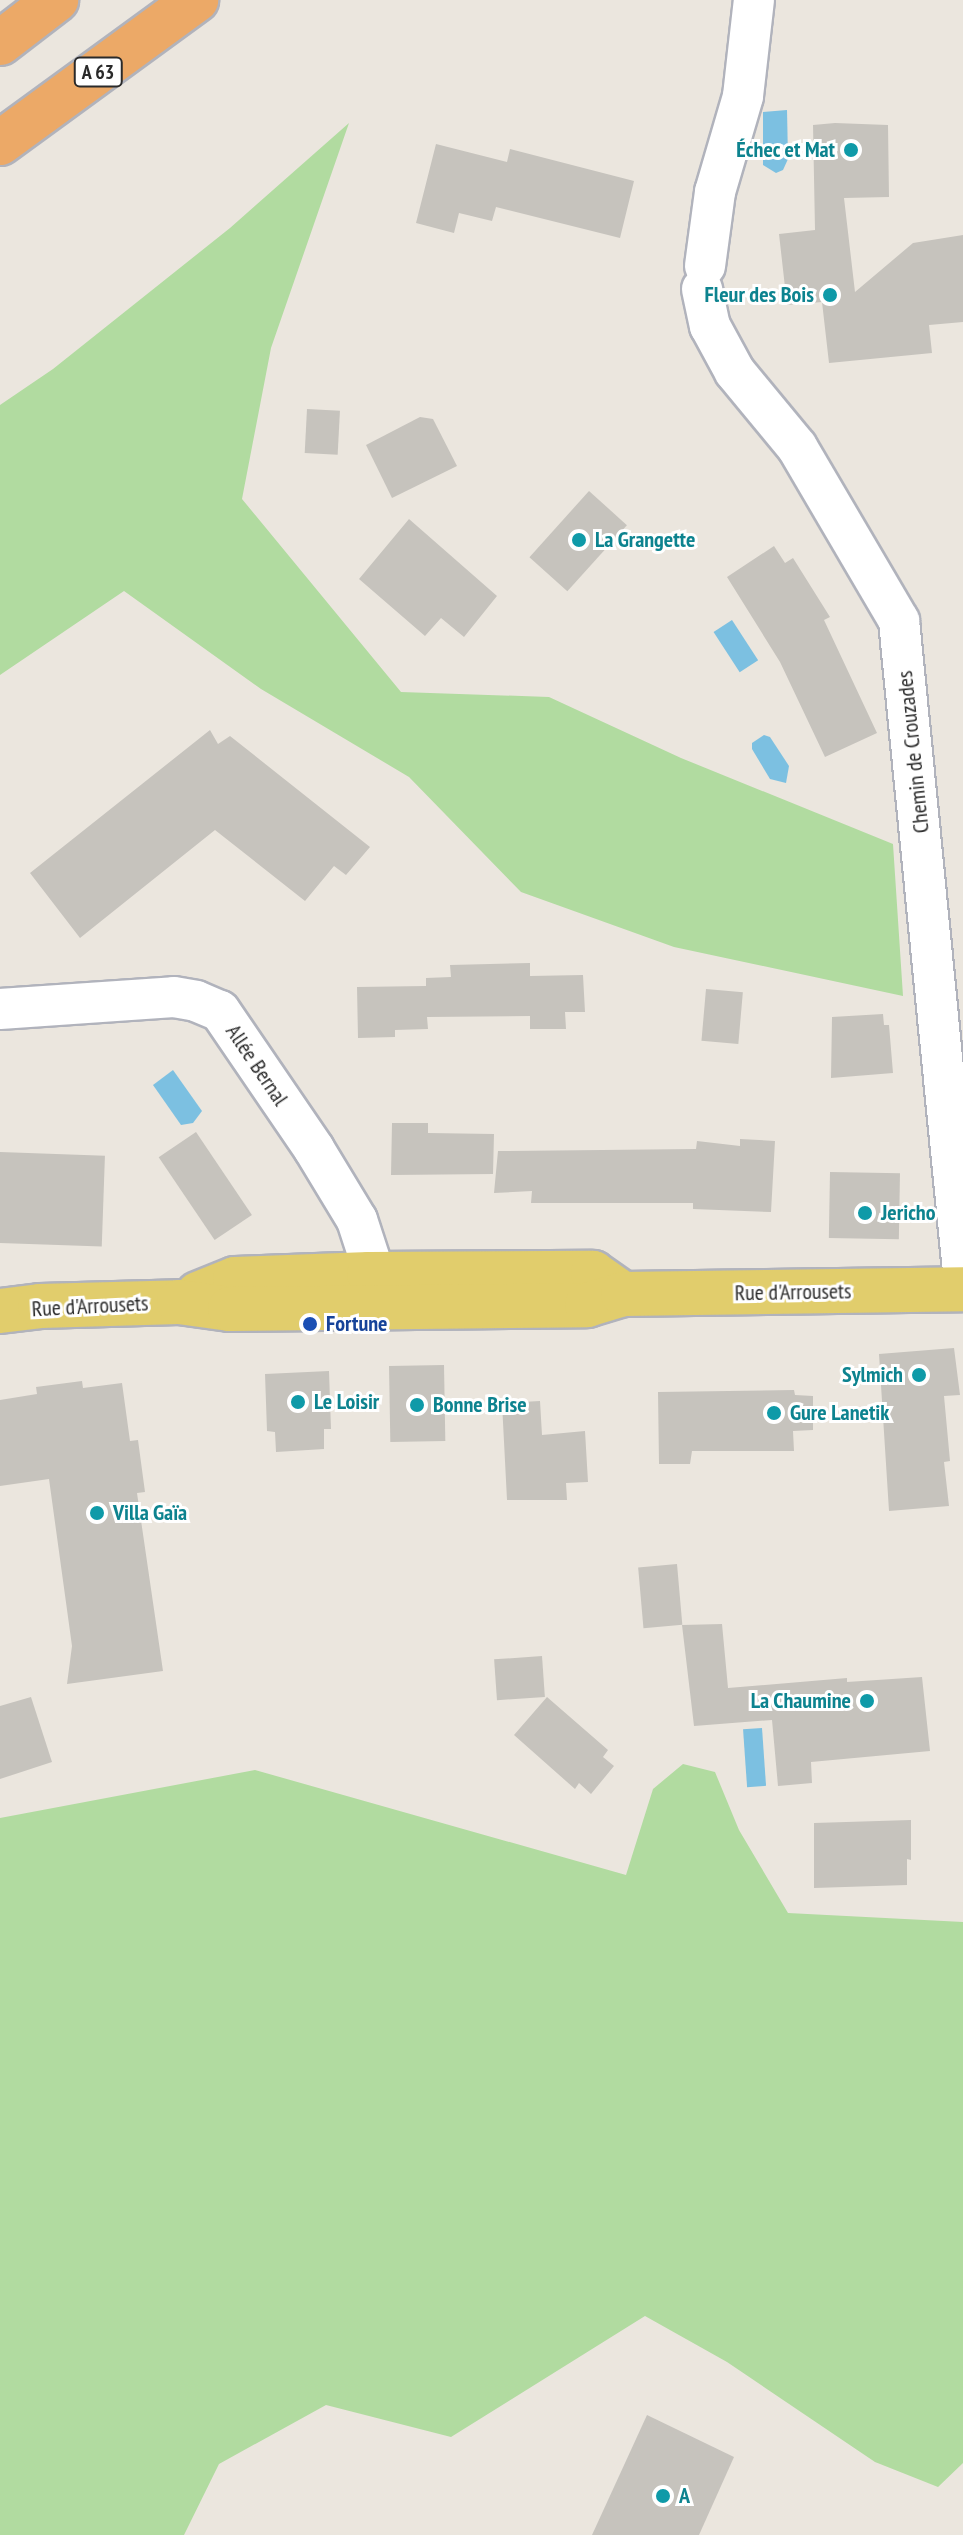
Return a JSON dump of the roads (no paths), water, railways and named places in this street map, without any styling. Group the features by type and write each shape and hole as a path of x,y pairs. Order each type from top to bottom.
{"highway":[{"path":"0,43 56,0"},
{"name":"A 63","path":"0,143 196,0"}],"main road":[{"name":"Rue d'Arrousets","path":"0,1311 40,1306 179,1302 230,1309 370,1291 587,1305 623,1294 963,1289"}],"street":[{"name":"Chemin de Crouzades","path":"754,0 743,96 715,192 703,277 710,326 735,372 797,447 899,621 963,1271"},
{"name":"Allée Bernal","path":"0,1009 174,997 196,1001 220,1011 314,1149 357,1220 369,1258 370,1291"}],"water":[{"path":"787,110 788,159 783,170 776,173 763,165 763,112"},
{"path":"732,620 758,660 740,672 714,632"},
{"path":"764,735 770,737 789,766 786,783 770,779 752,749 752,743"},
{"path":"173,1070 202,1111 193,1123 181,1125 153,1085"},
{"path":"762,1728 766,1786 747,1787 743,1729"}],"place":[{"name":"Échec et Mat","path":"851,150"},
{"name":"Fleur des Bois","path":"830,295"},
{"name":"La Grangette","path":"579,540"},
{"name":"Jericho","path":"865,1213"},
{"name":"Fortune","path":"310,1324"},
{"name":"Sylmich","path":"919,1375"},
{"name":"Le Loisir","path":"298,1402"},
{"name":"Bonne Brise","path":"417,1405"},
{"name":"Gure Lanetik","path":"774,1413"},
{"name":"Villa Gaïa","path":"97,1513"},
{"name":"La Chaumine","path":"867,1701"},
{"name":"A","path":"663,2496"}]}
